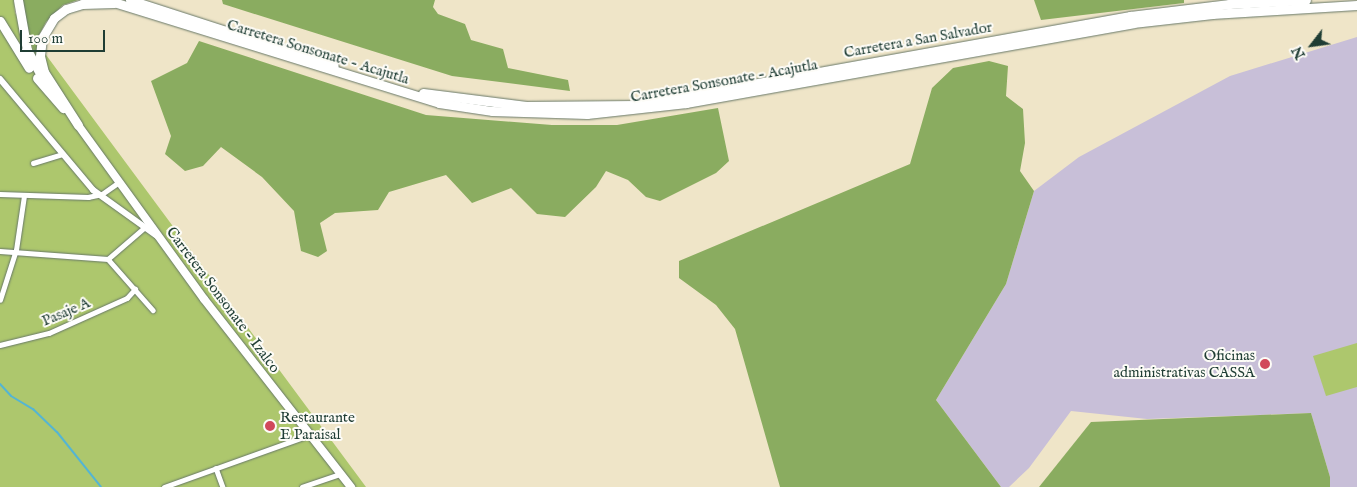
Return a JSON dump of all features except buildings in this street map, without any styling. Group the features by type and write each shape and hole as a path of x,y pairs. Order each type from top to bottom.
{"highway":[{"path":"18,0 22,33 32,63 78,125"},
{"name":"Carretera a San Salvador","path":"130,0 423,93 491,103 583,108 688,97 1130,16 1229,4 1306,0"},
{"name":"Carretera Sonsonate - Acajutla","path":"78,125 44,72 40,56 42,38 54,18 66,9 82,4 111,2 439,103 492,111 587,114 686,103 1133,23 1212,14 1357,5"},
{"path":"0,22 44,88 78,125"}],"main road":[{"name":"Carretera Sonsonate - Izalco","path":"78,125 158,237 351,487"}],"street":[{"path":"0,79 93,190 102,194 158,237"},
{"path":"33,163 64,154"},
{"path":"0,194 88,197 102,194 119,182"},
{"path":"0,300 16,250 24,196"},
{"path":"108,258 145,228"},
{"path":"0,250 108,258 154,310"},
{"name":"Pasaje A","path":"0,345 50,332 127,298 135,289"},
{"path":"164,487 309,435"},
{"path":"216,468 223,487"},
{"path":"302,487 340,474"}],"shaded area":[{"path":"1357,37 1357,487 1330,487 1330,477 1311,413 1147,419 1071,411 1029,468 1009,487 1001,487 936,400 1006,284 1034,191 1079,157 1230,76"}],"green space":[{"path":"0,0 14,0 15,13 366,487 0,487"},
{"path":"23,0 78,0 63,5 46,22 39,35 36,56 27,30"},
{"path":"222,0 435,0 433,7 438,14 465,24 471,40 503,49 508,68 568,80 570,91 452,76 223,4"},
{"path":"1034,0 1184,0 1184,3 1041,20"},
{"path":"199,41 426,115 552,125 617,125 718,108 729,161 716,173 660,201 646,197 628,180 606,171 596,187 565,217 537,214 511,188 472,203 446,175 389,192 378,210 335,213 320,223 327,251 318,257 301,251 294,211 262,177 221,147 203,166 185,171 165,154 171,136 151,81 187,63"},
{"path":"989,61 1008,66 1006,96 1023,109 1025,143 1020,171 1034,191 1006,284 936,400 1001,487 780,487 735,329 716,305 679,278 679,261 910,164 932,88 953,68"},
{"path":"1357,343 1357,387 1326,396 1313,356"},
{"path":"1311,413 1330,477 1330,487 1039,487 1091,422"}],"waterway":[{"path":"0,384 11,396 33,409 57,432 101,487"}],"place":[{"name":"Oficinas administrativas CASSA","path":"1265,364"},
{"name":"Restaurante E Paraisal","path":"270,426"}]}
